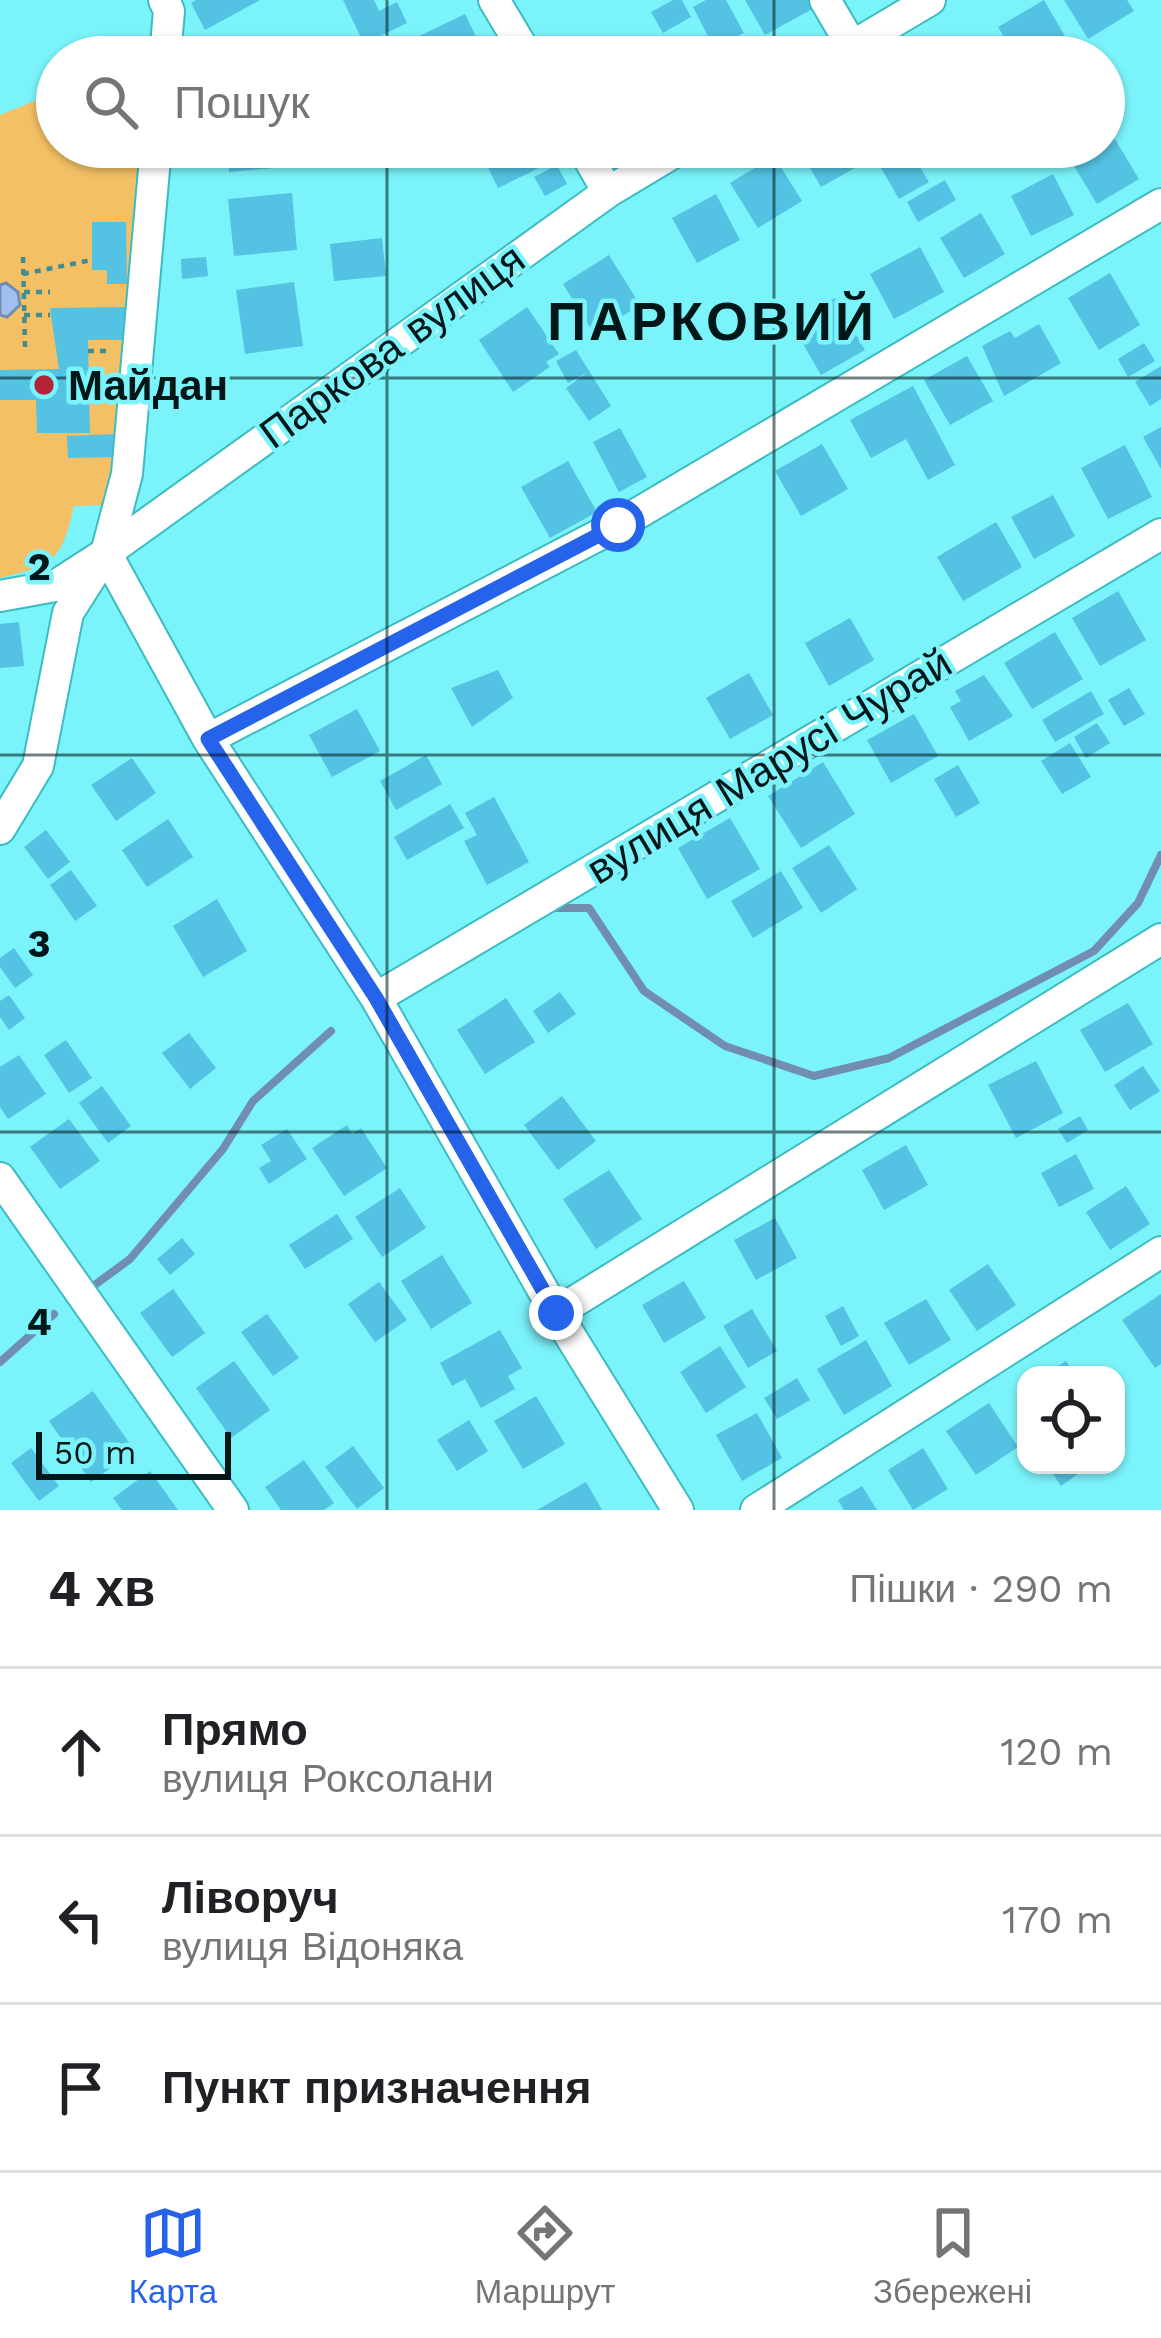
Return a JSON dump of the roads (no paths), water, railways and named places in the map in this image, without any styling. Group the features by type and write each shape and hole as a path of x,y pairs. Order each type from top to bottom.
{"street":[{"path":"164,0 169,11 166,36"},
{"path":"494,0 515,36"},
{"path":"825,0 837,36"},
{"path":"870,36 930,0"},
{"path":"0,829 38,766 68,613 106,553 127,474 154,168"},
{"path":"594,168 608,192"},
{"name":"Паркова вулиця","path":"0,596 56,586 106,553 648,168"},
{"path":"208,739 618,525 1161,204"},
{"name":"вулиця Марусі Чурай","path":"376,998 1161,534"},
{"path":"106,553 208,739 376,998 556,1313 678,1510"},
{"path":"556,1313 1161,939"},
{"path":"0,1178 233,1510"},
{"path":"757,1510 1161,1252"}],"water":[{"path":"6,283 18,292 20,305 7,317 0,315 0,285"}],"waterway":[{"path":"552,908 589,908 644,991 725,1046 814,1076 889,1058 1094,951 1138,903 1161,855"},
{"path":"92,1287 130,1259 223,1149 253,1101 331,1031"},
{"path":"0,1362 54,1314"}],"place":[{"name":"Майдан","path":"44,385"}],"district":[{"name":"ПАРКОВИЙ","path":"712,321"}]}
